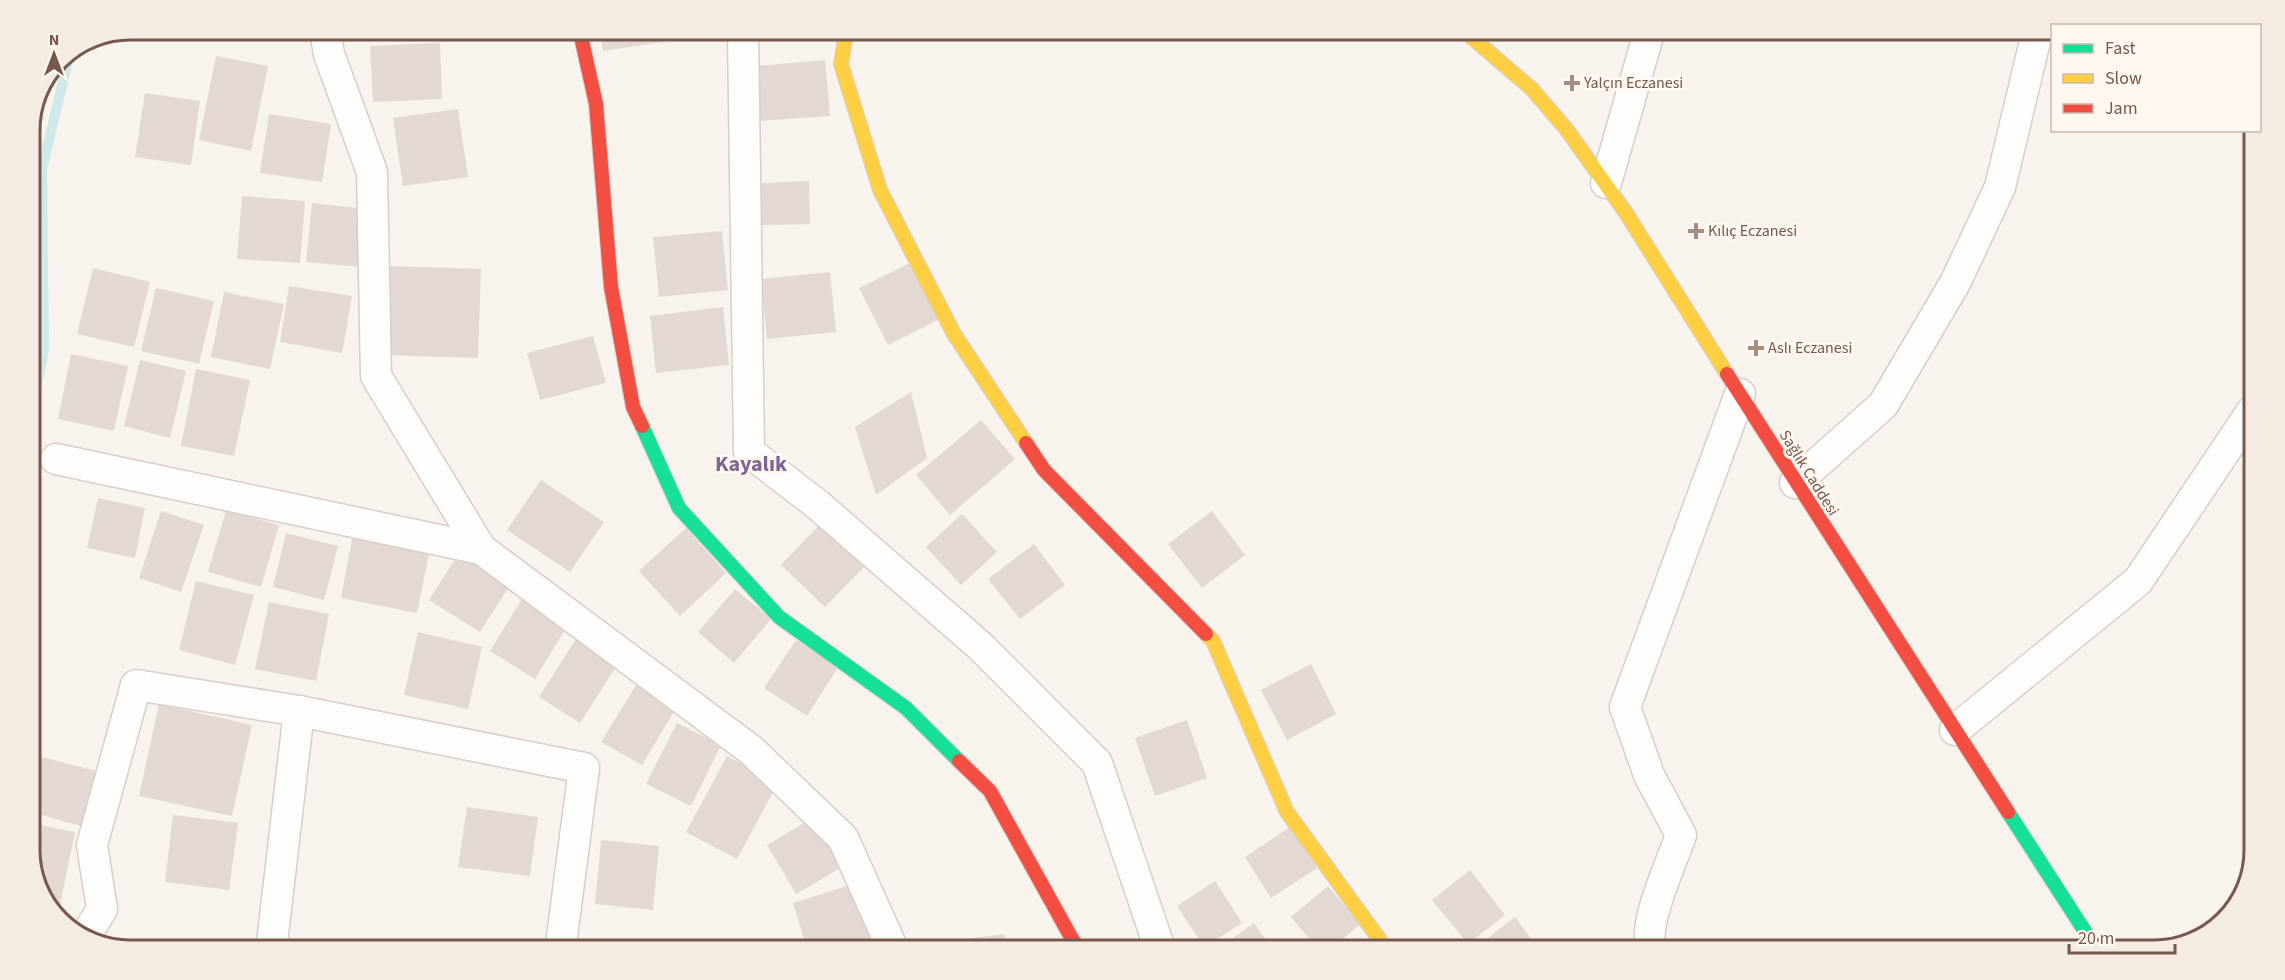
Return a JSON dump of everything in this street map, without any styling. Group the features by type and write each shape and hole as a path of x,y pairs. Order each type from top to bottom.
{"street":[{"path":"327,41 329,54 372,172 376,376 481,549 751,750 843,838 889,940"},
{"path":"582,41 596,104 611,287 633,407 679,508 779,617 906,708 990,792 1073,940"},
{"path":"743,41 749,452 818,505 980,646 1097,763 1157,940"},
{"path":"845,41 841,64 880,190 954,334 1044,470 1213,641 1287,812 1380,940"},
{"name":"Sağlık Caddesi","path":"1476,41 1532,89 1567,130 1606,183 1795,483 2091,940"},
{"path":"1606,183 1647,41"},
{"path":"1795,483 1883,405 1955,283 2000,187 2035,41"},
{"path":"1649,940 1652,923 1680,836 1649,775 1625,707 1740,394"},
{"path":"1955,730 2138,581 2244,423"},
{"path":"56,459 481,549"},
{"path":"90,929 102,909 92,845 136,685 299,711 584,768 562,940"},
{"path":"272,940 299,711"}],"building":[{"path":"601,41 669,41 603,51"},
{"path":"440,43 442,99 373,102 370,46"},
{"path":"216,56 268,66 251,151 199,140"},
{"path":"825,60 830,116 760,121 756,66"},
{"path":"145,93 200,101 191,165 135,157"},
{"path":"458,109 468,177 403,186 393,118"},
{"path":"269,114 331,124 322,182 260,173"},
{"path":"809,181 810,224 761,225 760,183"},
{"path":"242,196 305,201 300,263 237,259"},
{"path":"312,203 366,209 360,267 306,262"},
{"path":"722,231 728,290 659,297 653,237"},
{"path":"910,263 938,320 888,345 859,288"},
{"path":"388,266 481,269 478,358 384,355"},
{"path":"93,268 150,282 134,347 77,334"},
{"path":"830,272 836,332 767,339 761,279"},
{"path":"289,286 352,296 342,353 280,342"},
{"path":"156,288 214,301 199,364 141,351"},
{"path":"224,292 284,304 270,369 211,357"},
{"path":"723,307 729,365 656,373 650,316"},
{"path":"593,336 606,383 540,400 527,353"},
{"path":"71,354 128,366 114,431 58,419"},
{"path":"140,360 186,371 170,438 124,426"},
{"path":"196,369 250,380 234,456 181,446"},
{"path":"911,392 927,458 876,495 855,427"},
{"path":"981,420 1015,459 950,515 916,475"},
{"path":"541,480 604,522 570,572 507,530"},
{"path":"98,498 145,508 135,558 87,548"},
{"path":"226,510 279,525 261,587 208,572"},
{"path":"161,511 204,525 181,592 139,578"},
{"path":"1212,511 1245,555 1202,588 1168,544"},
{"path":"962,514 997,552 961,585 926,547"},
{"path":"824,520 868,563 825,607 781,565"},
{"path":"686,528 726,573 680,616 639,571"},
{"path":"286,533 338,546 324,600 273,587"},
{"path":"353,534 430,549 417,613 341,598"},
{"path":"1034,544 1065,585 1020,619 988,579"},
{"path":"459,553 510,585 480,632 429,600"},
{"path":"196,581 254,595 235,665 179,650"},
{"path":"735,589 771,619 734,663 698,632"},
{"path":"523,597 568,625 535,679 490,651"},
{"path":"269,602 329,614 316,681 255,669"},
{"path":"418,632 482,647 468,709 404,695"},
{"path":"578,636 619,662 580,723 539,697"},
{"path":"796,640 838,667 807,716 764,688"},
{"path":"1311,664 1336,714 1287,740 1261,690"},
{"path":"638,682 678,705 642,765 601,742"},
{"path":"159,704 252,725 232,816 139,796"},
{"path":"1187,720 1207,778 1155,796 1135,738"},
{"path":"677,723 721,745 691,806 646,784"},
{"path":"727,756 778,783 737,859 686,832"},
{"path":"41,757 96,771 81,826 41,815"},
{"path":"467,807 538,817 530,876 458,867"},
{"path":"173,815 238,823 229,890 165,882"},
{"path":"816,816 844,866 796,894 767,845"},
{"path":"41,825 75,832 60,905 47,884 42,867"},
{"path":"1290,827 1317,868 1271,898 1245,857"},
{"path":"601,840 659,846 653,910 595,904"},
{"path":"1470,870 1505,915 1473,940 1465,940 1432,900"},
{"path":"1215,881 1242,923 1215,940 1199,940 1177,906"},
{"path":"853,884 871,940 804,940 793,903"},
{"path":"1328,886 1360,924 1341,940 1310,940 1291,917"},
{"path":"1515,917 1532,940 1485,940"},
{"path":"1254,923 1266,940 1231,940"},
{"path":"1004,934 1005,940 960,940"}],"waterway":[{"path":"41,364 44,350 42,169 62,84"}],"traffic: fast":[{"path":"642,426 679,508 779,617 906,708 959,761"},
{"path":"2008,812 2091,940"}],"traffic: slow":[{"path":"845,41 841,64 880,190 954,334 1026,443"},
{"path":"1476,41 1532,89 1567,130 1626,213 1727,374"},
{"path":"1206,634 1213,641 1287,812 1380,940"}],"traffic: jam":[{"path":"582,41 596,104 611,287 633,407 642,426"},
{"path":"1727,374 2008,812"},
{"path":"1026,443 1044,470 1206,634"},
{"path":"959,761 990,791 1073,940"}],"place":[{"name":"Yalçın Eczanesi","path":"1572,83"},
{"name":"Kılıç Eczanesi","path":"1696,231"},
{"name":"Aslı Eczanesi","path":"1756,348"}],"district":[{"name":"Kayalık","path":"751,464"}]}
